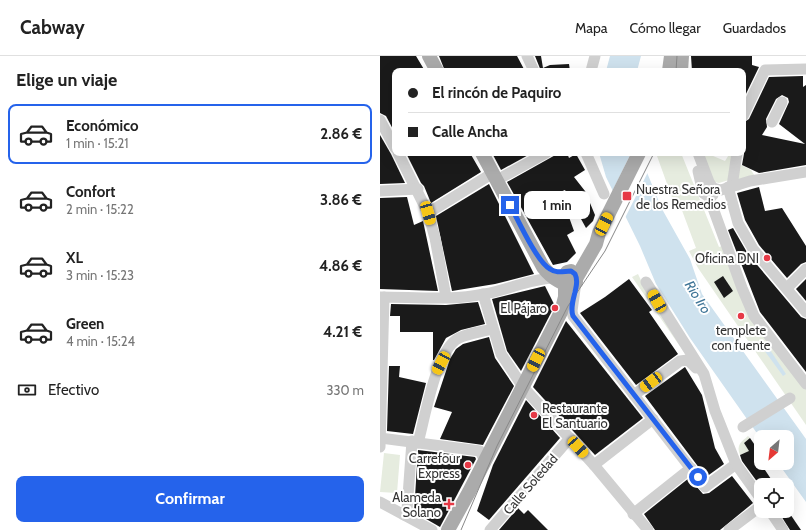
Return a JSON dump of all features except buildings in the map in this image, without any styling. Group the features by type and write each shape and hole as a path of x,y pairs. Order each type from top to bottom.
{"main road":[{"path":"429,56 435,68"},
{"path":"669,68 671,56"},
{"path":"681,68 682,56"},
{"path":"484,156 539,259 550,270 566,278"},
{"path":"460,530 448,530 523,387 557,318 565,297 566,278 583,257 592,241 598,235 638,156"}],"street":[{"path":"527,56 533,68"},
{"path":"592,68 595,56"},
{"path":"687,56 688,68"},
{"path":"746,110 765,70 806,69"},
{"path":"772,122 782,102"},
{"path":"380,120 392,142"},
{"path":"400,156 418,189 428,213 435,238 446,297"},
{"path":"428,213 495,177 540,156"},
{"path":"587,156 604,194"},
{"path":"694,156 709,191"},
{"path":"699,156 709,191 742,288 754,316 806,384"},
{"path":"736,156 730,187 738,223 753,249 806,312"},
{"path":"709,191 721,190 750,181 806,172"},
{"path":"380,191 418,189"},
{"path":"787,288 806,269"},
{"path":"484,459 484,454 480,451 415,442 380,441 382,297 446,297 483,294 542,278 566,278 573,316 705,487 736,464"},
{"path":"646,282 704,374 715,411 736,464 754,489"},
{"path":"483,294 492,329 501,354 523,387 594,465 648,530"},
{"path":"404,515 407,510 415,442 436,373 452,343 459,338 492,329"},
{"path":"634,395 684,359 693,363 708,388"},
{"path":"743,427 790,398"},
{"path":"594,465 653,419"},
{"name":"Calle Soledad","path":"490,530 570,438"},
{"path":"634,514 691,468"},
{"path":"380,502 432,530"},
{"path":"729,530 754,511"},
{"path":"775,518 783,530"}],"shaded area":[{"path":"657,156 682,156 719,247 725,245 754,316 806,384 806,425 698,268 689,251 696,248 680,205 675,206"},
{"path":"704,156 713,156 725,161 728,156 733,156 729,180 719,183 714,182"},
{"path":"739,164 751,170 758,181 738,191 732,186"},
{"path":"638,274 649,297 687,354 686,355 632,277"},
{"path":"748,436 750,438 744,443 751,453 746,457 744,453 740,455 739,446"},
{"path":"384,453 400,455 397,493 380,492"}],"water":[{"path":"610,56 641,56 638,68 607,68"},
{"name":"Rio Iro","path":"600,156 640,156 662,209 690,259 702,294 806,439 806,502 794,485 794,478 789,478 783,470 794,470 794,430 755,430 690,338 656,284 640,246 606,177"},
{"path":"768,347 786,374 783,376 764,350"}],"pier":[{"path":"630,156 642,156 649,170 625,218 612,192"}],"tram line":[{"path":"676,68 677,56"},
{"path":"461,530 497,446 568,306 605,251 652,156"}],"place":[{"name":"Nuestra Señora de los Remedios","path":"627,196"},
{"name":"Oficina DNI","path":"767,258"},
{"name":"El Pájaro","path":"555,308"},
{"name":"templete con fuente","path":"741,316"},
{"name":"Restaurante El Santuario","path":"534,415"},
{"name":"Carrefour Express","path":"468,465"},
{"name":"Alameda Solano","path":"449,504"}],"route":[{"path":"510,205 539,259 547,268 564,273 571,271 575,274 577,280 572,311 573,316 698,477"}]}
